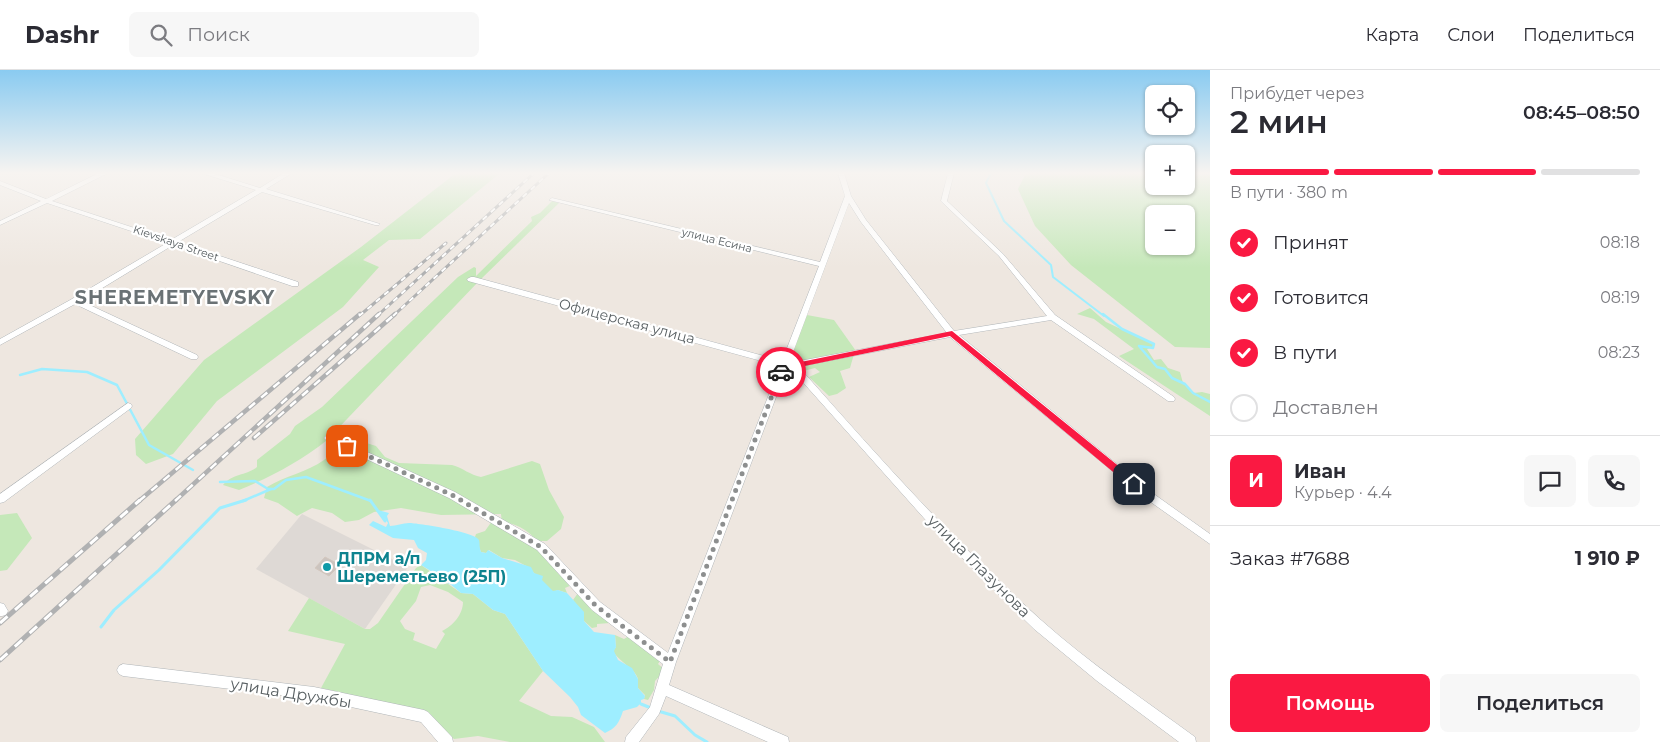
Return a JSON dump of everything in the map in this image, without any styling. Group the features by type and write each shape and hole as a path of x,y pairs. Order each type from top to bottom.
{"street":[{"path":"0,223 40,204"},
{"name":"Kievskaya Street","path":"57,204 295,284"},
{"path":"0,342 75,301 237,204"},
{"path":"310,204 377,224"},
{"name":"улица Есина","path":"570,204 824,265"},
{"path":"631,742 654,710 670,662 787,365 845,204"},
{"path":"853,204 863,221 952,334 1148,496 1210,540"},
{"path":"947,204 1000,255 1052,317 1171,399"},
{"name":"Офицерская улица","path":"471,279 787,365"},
{"path":"75,301 194,357"},
{"path":"787,365 1052,317"},
{"name":"улица Глазунова","path":"787,365 803,377 905,491 1018,607 1071,652 1190,742"},
{"path":"0,499 128,406"},
{"path":"329,438 452,495 541,547 596,606 670,662"},
{"name":"улица Дружбы","path":"124,670 314,693 424,716 447,742"},
{"path":"661,688 783,742"}],"shaded area":[{"path":"302,514 408,567 365,629 256,569"}],"green space":[{"path":"416,204 462,204 420,239 389,240 363,260 379,267 343,307 217,401 173,454 146,464 136,455 135,439 204,360 361,247"},
{"path":"549,204 558,204 480,280 470,277 468,279 478,282 326,441 295,462 251,485 239,490 223,485 231,478 257,467 257,460 290,434 295,426 322,407 458,277 474,267 476,268 476,276 532,221 531,217 540,213"},
{"path":"1025,204 1210,204 1210,348 1175,347 1071,265 1035,226"},
{"path":"1090,308 1106,322 1153,344 1154,347 1147,349 1154,360 1161,359 1168,368 1180,372 1183,383 1194,393 1210,394 1210,416 1119,356 1134,349 1094,319 1077,314"},
{"path":"807,315 834,320 856,351 795,363 788,362"},
{"path":"854,354 850,368 840,371 846,388 837,394 829,396 809,377 820,372 815,368 803,371 796,366"},
{"path":"344,436 376,446 385,457 399,463 452,465 481,477 532,461 540,464 549,490 564,517 561,529 547,541 538,541 522,528 502,523 501,514 441,515 401,508 374,512 359,520 345,522 332,513 312,508 297,516 278,503 264,498 267,487 324,460"},
{"path":"17,513 32,538 7,570 0,571 0,515"},
{"path":"492,521 539,549 572,585 565,588 567,593 558,590 553,592 528,567 515,560 502,558 489,550 486,553 481,552 475,537 476,534 485,531"},
{"path":"421,565 461,593 473,594 493,610 505,614 543,671 519,701 551,716 572,717 594,727 605,742 510,742 478,736 454,739 426,712 321,688 345,644 288,631 309,598 365,629 370,629 378,623 416,568","holes":["430,585 448,592 463,602 463,606 457,619 442,631 445,634 436,649 413,640 415,633 405,629 400,621 416,601 421,587"]},
{"path":"578,593 610,623 597,624 597,627 592,628 584,621 573,600"},
{"path":"615,635 624,639 629,636 662,658 658,664 665,670 655,681 654,690 648,700 644,699 645,695 638,688 637,675 613,651 616,647"}],"water":[{"path":"378,510 389,513 387,516 390,526 414,523 468,534 479,540 481,552 486,553 488,550 502,558 531,567 534,573 543,576 542,580 553,591 558,590 567,593 584,612 584,621 594,632 615,635 616,647 614,651 618,660 632,668 638,679 638,688 645,696 644,699 641,700 637,707 623,711 617,725 605,733 581,715 578,707 570,697 543,671 505,614 493,610 473,594 461,593 450,584 440,581 439,576 421,565 426,560 427,553 418,548 414,540 393,538 369,525 373,521 386,527 388,523"}],"building":[{"name":"ДПРМ а/п Шереметьево (25П)","path":"325,557 340,565 329,576 315,568"}],"waterway":[{"path":"996,204 1004,221 1051,265 1053,277 1104,316"},
{"path":"1103,314 1122,329 1154,344 1153,348 1139,346 1157,367 1165,369 1172,378 1185,384 1193,393 1210,402"},
{"path":"20,375 42,369 87,372 117,385 149,445 193,470"},
{"path":"271,489 274,489 286,480 306,477 371,501"},
{"path":"220,482 255,481 271,489"},
{"path":"244,501 271,489"},
{"path":"101,627 114,610 159,570 220,508 244,501"},
{"path":"371,501 385,521"},
{"path":"641,704 651,708"},
{"path":"658,711 675,716 695,735 707,742"}],"railway":[{"path":"377,316 500,204"},
{"path":"393,316 515,204"},
{"path":"359,316 446,243"},
{"path":"139,501 360,314"},
{"path":"175,501 379,314"},
{"path":"254,438 395,314"},
{"path":"0,623 140,500"},
{"path":"0,660 176,500"}],"way so far":[{"path":"347,446 452,495 541,547 596,606 670,662 781,372"}],"place":[{"name":"ДПРМ а/п Шереметьево (25П)","path":"327,567"}],"district":[{"name":"SHEREMETYEVSKY","path":"175,297"}],"route":[{"path":"781,372 784,364 790,366 952,334 1134,484"}]}
